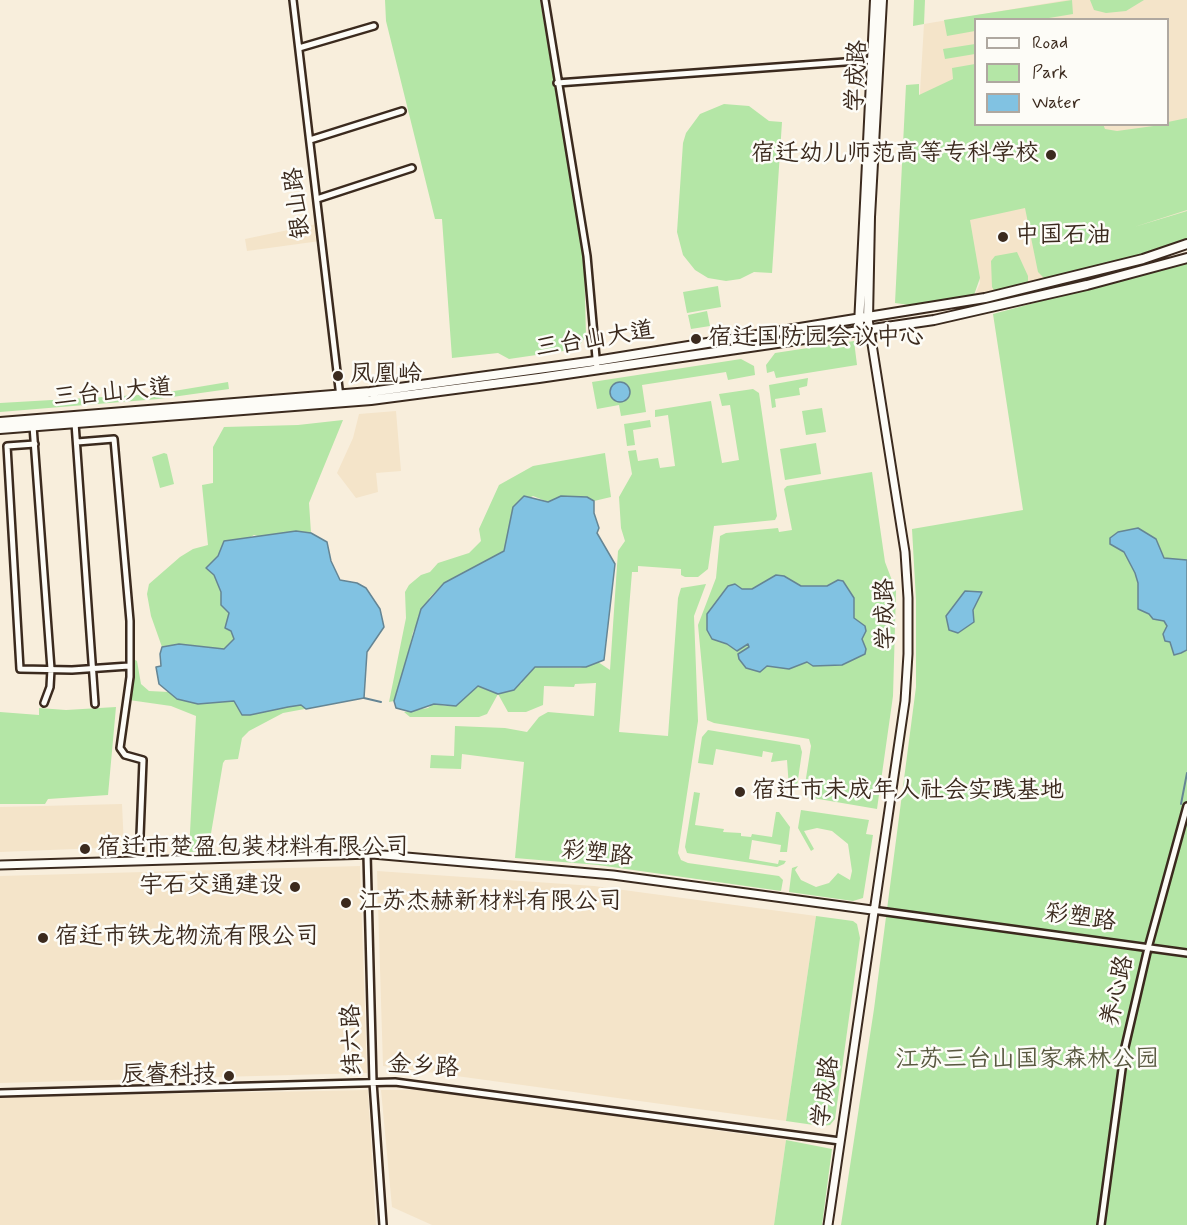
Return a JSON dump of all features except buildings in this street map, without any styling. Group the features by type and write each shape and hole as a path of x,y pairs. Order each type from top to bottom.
{"main road":[{"name":"学成路","path":"860,331 875,0"},
{"name":"学成路","path":"868,319 870,217 882,0"},
{"name":"三台山大道","path":"596,365 868,319 1037,287 1143,259 1187,244"},
{"name":"三台山大道","path":"0,429 340,398 870,330 1002,305 1187,258"},
{"name":"三台山大道","path":"0,422 340,398"}],"street":[{"name":"银山路","path":"293,0 340,398"},
{"path":"545,0 587,256 596,365"},
{"path":"299,48 374,26"},
{"path":"557,82 872,60"},
{"path":"310,140 402,111"},
{"path":"317,200 412,168"},
{"name":"学成路","path":"828,1225 872,910 905,701 909,598 905,552 868,319"},
{"path":"75,423 95,704"},
{"path":"33,426 51,669 50,687 44,703"},
{"path":"77,442 114,439 130,621 130,677 120,748 125,755 143,760 139,861"},
{"path":"36,444 7,446 20,669 129,666"},
{"name":"养心路","path":"1101,1225 1125,1047 1148,948 1187,806"},
{"name":"彩塑路","path":"0,865 367,854 613,875 1187,953"},
{"name":"纬六路","path":"367,854 373,1082 383,1225"},
{"name":"金乡路","path":"0,1093 395,1082 460,1088 840,1141"}],"shaded area":[{"name":"宿迁幼儿师范高等专科学校","path":"1066,0 1187,0 1187,211 1080,243 1047,281 974,297 980,283 976,260 910,262 924,24"},
{"path":"317,224 320,241 247,251 245,239"},
{"path":"396,411 401,471 376,473 378,492 356,498 337,473 353,438 359,414"},
{"path":"122,804 124,847 0,852 0,807"},
{"path":"360,866 367,1073 0,1083 0,876"},
{"path":"377,871 594,886 816,916 786,1121 383,1066"},
{"path":"368,1090 376,1225 0,1225 0,1097"},
{"path":"381,1090 426,1090 786,1140 774,1225 432,1225 392,1207"}],"green space":[{"path":"385,0 540,0 584,259 586,336 577,349 509,359 498,353 452,358 442,219 435,219 386,21"},
{"path":"914,0 925,0 924,24 913,26"},
{"path":"1072,0 1073,14 1049,18 974,18 974,31 947,36 944,20"},
{"path":"1090,0 1144,0 1126,11 1106,13 1094,10"},
{"path":"974,44 974,54 945,59 943,49"},
{"name":"宿迁幼儿师范高等专科学校","path":"974,64 974,126 1104,126 1105,129 1117,131 1169,126 1169,122 1187,118 1187,210 1134,227 1187,211 1187,241 1141,257 1047,281 1038,272 1025,208 970,220 980,278 974,295 909,305 895,303 906,85 919,84 919,95 953,79 952,68"},
{"path":"724,104 749,106 769,121 782,122 772,273 754,272 740,279 726,281 708,278 695,270 683,255 677,232 683,143 686,133 700,114"},
{"path":"1017,252 1028,276 1028,285 995,292 992,287 991,261 995,256"},
{"name":"江苏三台山国家森林公园","path":"1187,262 1187,1225 841,1225 874,1009 916,687 916,600 912,529 1023,510 993,314"},
{"path":"718,286 721,307 687,313 683,292"},
{"path":"707,311 710,326 691,329 688,315"},
{"path":"854,341 857,365 776,378 774,371 767,373 766,365 775,353"},
{"path":"741,359 754,366 755,375 728,380 726,372 642,385 646,412 621,416 619,405 597,409 592,382"},
{"path":"808,378 807,386 799,388 800,395 775,399 776,407 772,408 769,385"},
{"path":"228,382 229,389 158,399 0,412 0,403 156,394"},
{"path":"753,389 759,393 777,516 775,520 714,526 708,569 698,577 685,577 681,575 681,569 638,566 638,572 632,572 619,732 668,736 678,598 681,588 706,584 694,616 698,721 678,853 681,860 688,863 779,876 783,880 781,891 598,865 515,858 524,762 462,754 461,769 430,768 431,755 454,756 455,726 505,728 527,732 539,717 548,712 594,716 596,683 575,684 574,687 544,686 543,705 526,712 508,712 498,694 487,714 479,717 410,717 404,712 428,708 433,704 448,706 478,686 487,690 521,684 525,675 535,667 580,668 598,662 610,670 618,551 625,541 621,528 619,497 632,474 628,451 636,450 638,461 658,458 660,468 675,466 668,415 655,417 655,410 711,401 722,463 739,460 730,405 722,406 719,394"},
{"path":"822,408 826,432 806,435 802,411"},
{"path":"343,420 309,503 311,533 296,531 261,537 254,535 218,556 206,568 214,575 221,592 221,605 357,583 366,588 380,609 384,627 367,652 364,698 283,713 249,731 242,738 238,759 225,760 223,763 208,851 189,852 196,716 171,706 129,700 130,657 137,661 141,684 149,691 169,692 177,699 198,704 234,701 224,649 182,644 162,647 151,616 147,594 149,584 180,557 193,549 208,545 202,485 213,483 213,447 224,427 298,425"},
{"path":"650,420 651,427 633,430 635,445 627,446 624,424"},
{"path":"816,443 821,474 785,480 780,449"},
{"path":"605,453 611,497 594,501 587,497 561,496 548,502 533,496 513,507 504,551 444,583 430,597 413,632 402,683 394,701 389,702 406,618 405,592 409,585 421,575 430,572 438,563 469,553 481,541 479,529 499,485 533,466"},
{"path":"167,454 174,484 160,488 152,457"},
{"path":"872,472 885,562 896,591 893,696 877,809 807,797 804,791 811,746 809,739 707,720 698,625 716,578 720,536 726,533 778,528 779,532 792,530 784,489 787,486"},
{"path":"116,707 108,795 48,799 45,804 0,804 0,712 39,715 39,708 66,710"},
{"path":"708,730 800,745 802,752 797,786 789,788 787,760 771,762 773,753 763,751 762,757 716,749 713,765 698,763 702,737"},
{"path":"694,792 700,793 695,825 724,829 723,832 741,833 741,836 751,837 752,834 772,837 776,812 779,812 790,827 787,852 780,852 781,845 752,840 749,859 778,864 779,860 786,861 784,864 777,867 687,853 685,847"},
{"path":"801,810 869,820 866,834 873,835 863,898 853,901 789,892 792,868 798,866 795,870 801,880 816,887 829,883 838,873 850,880 852,871 848,844 832,831 817,828 804,831 814,849 811,851 798,828"},
{"path":"816,916 853,921 857,924 860,938 835,1119 830,1125 821,1126 786,1121"},
{"path":"786,1140 832,1149 822,1225 774,1225"}],"water":[{"path":"620,382 627,385 630,392 627,399 620,402 613,399 610,392 613,385"},
{"path":"524,496 548,502 561,496 587,497 594,501 594,513 599,528 597,533 615,564 604,660 586,667 535,667 514,690 498,694 478,686 456,706 434,704 411,712 396,708 394,701 421,609 444,583 504,551 513,507"},
{"path":"1138,528 1156,539 1164,558 1187,560 1187,650 1181,653 1174,655 1170,642 1165,641 1163,634 1167,626 1164,621 1153,619 1149,614 1138,609 1138,583 1135,573 1124,552 1110,544 1110,538 1118,532"},
{"path":"296,531 311,533 327,542 331,561 340,580 357,583 366,588 380,609 384,627 367,652 364,698 306,709 301,705 250,715 242,715 234,701 198,704 177,699 159,684 156,667 161,666 162,647 179,644 224,649 234,639 231,631 225,628 229,613 221,605 221,592 214,575 206,568 218,556 224,541"},
{"path":"776,575 784,576 801,586 827,586 838,580 843,581 854,598 854,618 865,626 866,631 862,639 866,649 865,654 842,665 813,666 807,662 789,669 767,666 760,672 746,668 739,659 738,654 749,647 748,644 737,651 727,644 712,639 707,630 707,614 728,586 735,584 742,589 752,589"},
{"path":"965,591 982,592 973,610 974,622 958,633 949,630 946,616"}],"waterway":[{"path":"364,698 381,702"},
{"path":"1181,804 1187,773"}],"place":[{"name":"宿迁幼儿师范高等专科学校","path":"1051,155"},
{"name":"中国石油","path":"1003,237"},
{"name":"宿迁国防园会议中心","path":"696,339"},
{"name":"凤凰岭","path":"338,376"},
{"name":"宿迁市未成年人社会实践基地","path":"740,792"},
{"name":"宿迁市楚盈包装材料有限公司","path":"85,849"},
{"name":"宇石交通建设","path":"295,887"},
{"name":"江苏杰赫新材料有限公司","path":"346,903"},
{"name":"宿迁市铁龙物流有限公司","path":"43,938"},
{"name":"辰睿科技","path":"229,1076"}]}
